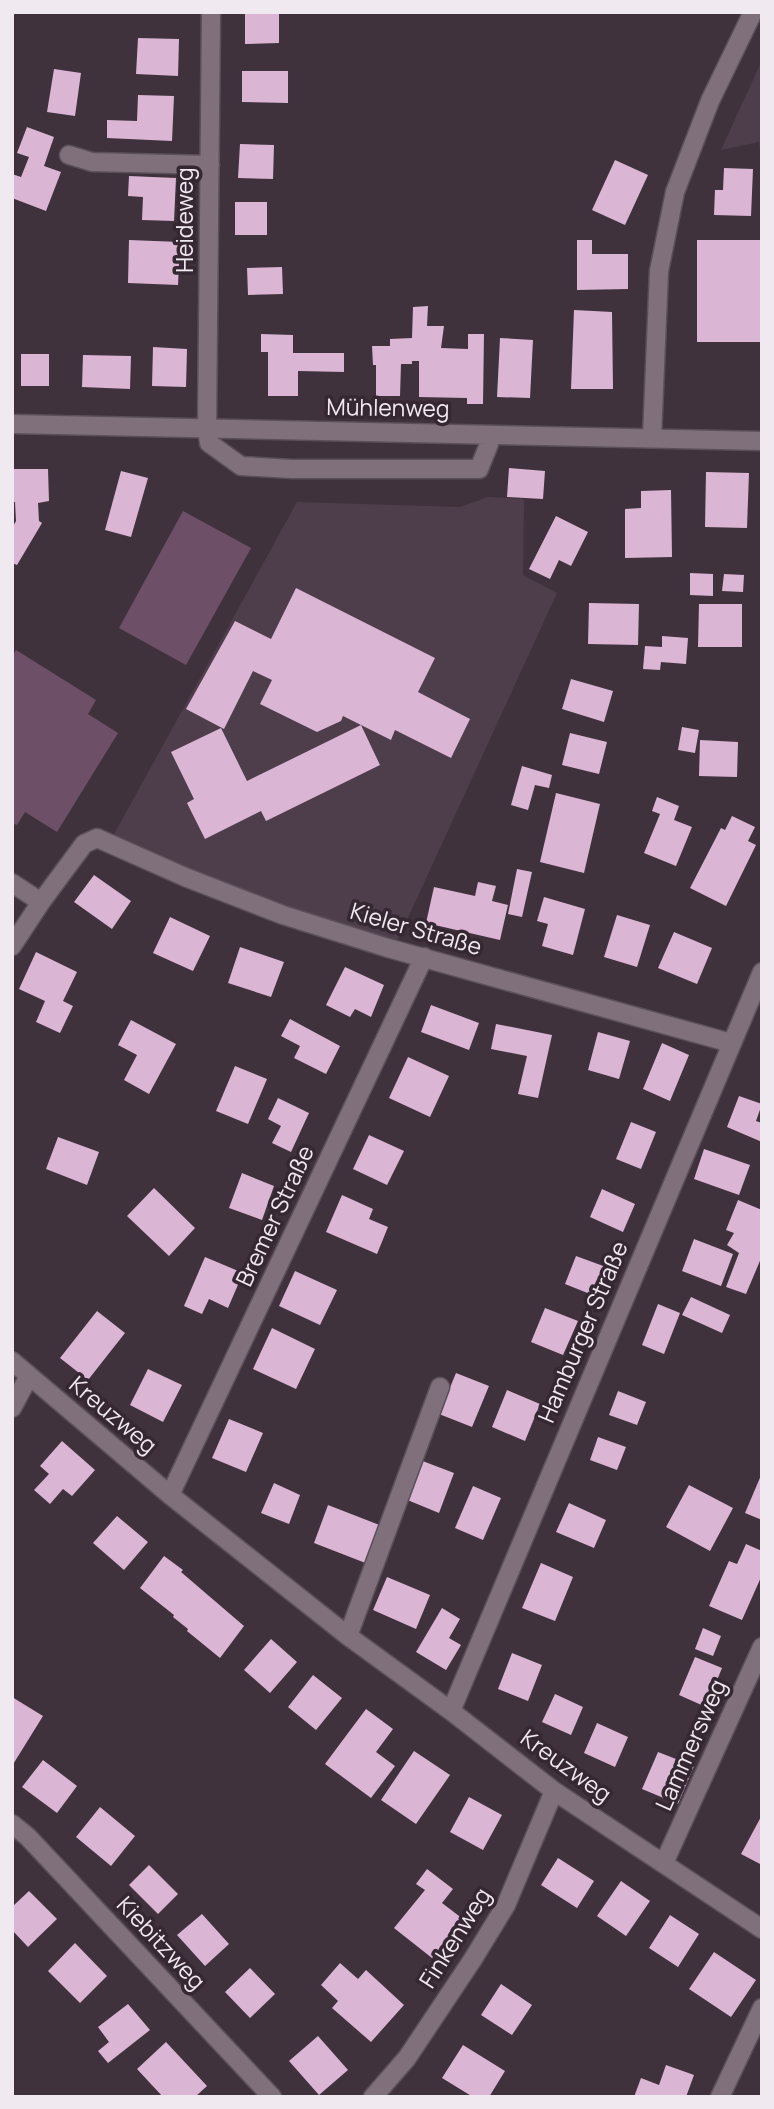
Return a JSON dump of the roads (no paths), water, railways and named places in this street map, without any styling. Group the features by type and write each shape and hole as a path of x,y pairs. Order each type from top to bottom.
{"street":[{"name":"Heideweg","path":"208,429 211,12"},
{"path":"652,437 659,271 675,192 710,101 754,12"},
{"path":"69,155 92,162 209,165"},
{"name":"Mühlenweg","path":"12,425 762,441"},
{"path":"208,429 209,443 240,466 292,469 479,470 489,444 489,435"},
{"name":"Kieler Straße","path":"41,902 84,844 97,838 185,877 283,915 731,1043"},
{"path":"12,883 41,902 12,946"},
{"name":"Bremer Straße","path":"170,1495 424,957"},
{"name":"Hamburger Straße","path":"450,1711 762,972"},
{"name":"Kreuzweg","path":"12,1361 170,1495 348,1636 554,1791 762,1929"},
{"path":"12,1408 29,1376"},
{"path":"348,1636 440,1387"},
{"name":"Lammersweg","path":"664,1863 762,1647"},
{"name":"Finkenweg","path":"373,2097 407,2058 506,1905 554,1791"},
{"name":"Kiebitzweg","path":"12,1824 28,1837 272,2097"},
{"path":"720,2097 762,2008"}]}
